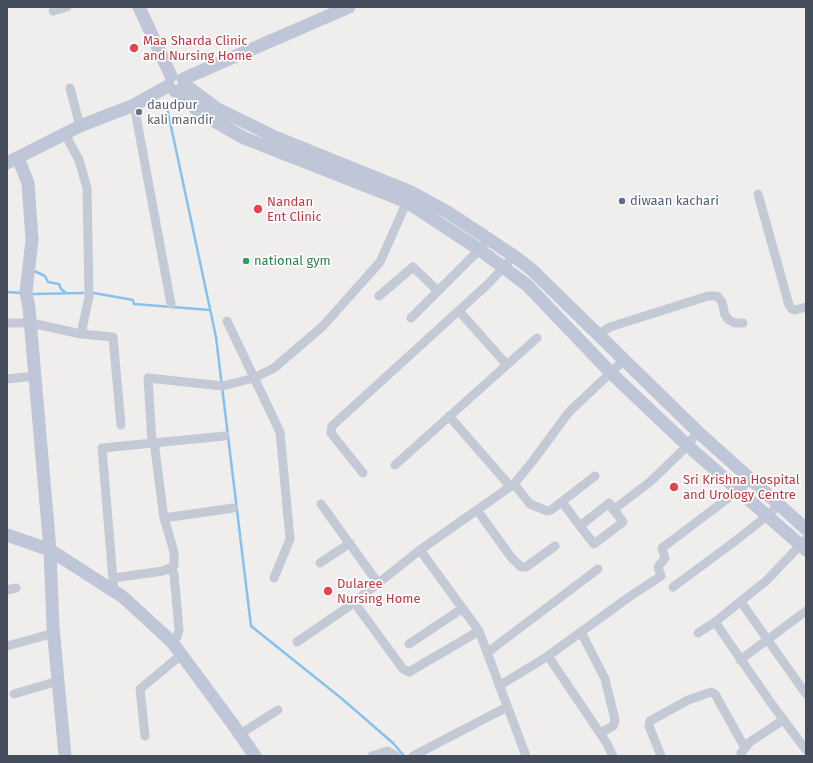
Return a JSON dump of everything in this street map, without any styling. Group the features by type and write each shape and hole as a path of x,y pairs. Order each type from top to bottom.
{"main road":[{"path":"139,7 176,83 216,108 275,137 409,197 490,240 514,256 532,270 623,361 698,432 806,529"},
{"path":"65,756 54,633 50,550 31,323 26,292 32,240 28,184 13,160 80,126 134,105 176,83 349,7"},
{"path":"409,197 527,284 611,373 687,445 768,516 804,545"},
{"path":"7,535 50,550 113,584 123,597 172,642 255,756"}],"street":[{"path":"53,11 67,7"},
{"path":"70,88 80,126"},
{"path":"134,105 171,304"},
{"path":"64,134 79,160 87,188 89,297 81,334"},
{"path":"758,194 789,305 795,310 806,307"},
{"path":"225,436 153,442 102,448 113,584 174,566 175,560 164,518 153,442 148,378 223,386 254,378 274,368 323,326 380,262 409,197"},
{"path":"411,318 490,240"},
{"path":"363,473 331,433 332,426 459,311 514,256"},
{"path":"380,296 411,267 413,267 438,291"},
{"path":"597,335 610,326 708,296 717,296 722,302 725,315 729,320 735,323 743,323"},
{"path":"459,311 507,365"},
{"path":"227,320 280,432 290,539 274,578"},
{"path":"7,323 31,323 81,334 113,338 121,425"},
{"path":"395,465 537,338"},
{"path":"297,642 354,602 420,550 512,485 532,462 554,430 569,412 623,361"},
{"path":"7,379 35,376"},
{"path":"449,416 527,501 535,507 547,511 551,510 595,476"},
{"path":"613,510 650,482 698,432"},
{"path":"500,686 548,656 661,576 658,567 665,558 662,548 739,490 750,479"},
{"path":"562,502 580,526 594,544 623,522 609,503 580,526"},
{"path":"321,504 378,583"},
{"path":"673,587 768,516 779,505"},
{"path":"164,518 233,508"},
{"path":"477,510 511,558 521,567 526,567 555,546"},
{"path":"320,563 350,543"},
{"path":"698,632 715,622 766,582 804,545"},
{"path":"420,550 479,631 526,756"},
{"path":"170,568 174,574 179,630 177,637 172,642"},
{"path":"488,652 598,569"},
{"path":"354,602 403,669 409,672 479,631"},
{"path":"741,602 806,694"},
{"path":"408,644 463,608"},
{"path":"740,660 806,612"},
{"path":"715,622 740,660 806,750"},
{"path":"581,632 605,680 615,720 613,726 600,733"},
{"path":"7,646 54,633"},
{"path":"145,736 140,689 181,655"},
{"path":"548,656 600,733 613,756"},
{"path":"14,694 58,681"},
{"path":"661,756 649,726 650,721 688,700 711,692 715,694 741,753 750,742 783,720"},
{"path":"413,756 508,707"},
{"path":"240,734 278,710"},
{"path":"372,756 387,751 396,756"}],"waterway":[{"path":"166,103 216,337 251,626 341,698 393,743 404,756"},
{"path":"32,270 45,276 48,282 59,284 61,289 65,292"},
{"path":"7,292 21,293"},
{"path":"33,294 83,293"},
{"path":"94,293 133,300 134,304 210,310"}],"place":[{"name":"Maa Sharda Clinic and Nursing Home","path":"134,48"},
{"name":"daudpur kali mandir","path":"139,112"},
{"name":"diwaan kachari","path":"622,201"},
{"name":"Nandan Ent Clinic","path":"258,209"},
{"name":"national gym","path":"246,261"},
{"name":"Sri Krishna Hospital and Urology Centre","path":"674,487"},
{"name":"Dularee Nursing Home","path":"328,591"}]}
